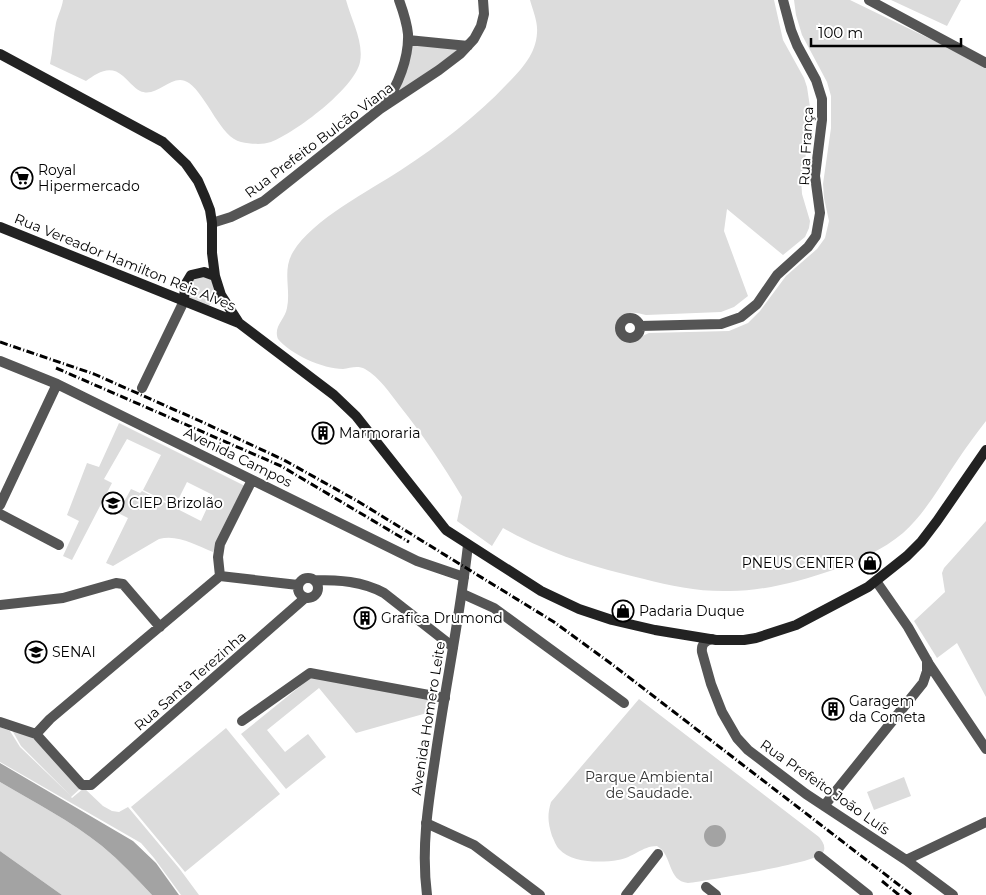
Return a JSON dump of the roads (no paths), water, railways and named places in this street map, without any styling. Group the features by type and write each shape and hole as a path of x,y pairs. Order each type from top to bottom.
{"main road":[{"path":"0,54 163,142 186,164 198,182 210,210 215,276 221,295 239,323 334,395 372,436 411,488 446,530 468,546 564,604 612,620 687,636 701,643 712,639 744,640 777,632 830,608 876,582 921,542 986,450"},
{"name":"Rua Vereador Hamilton Reis Alves","path":"0,227 239,323"},
{"path":"184,301 185,286 191,276 204,272 215,276"},
{"path":"205,310 214,306 221,295"}],"street":[{"path":"380,109 396,85 408,40 406,21 399,0"},
{"name":"Rua Prefeito Bulcão Viana","path":"212,223 231,217 264,201 380,109 440,70 468,46 478,32 483,20 483,0"},
{"name":"Rua França","path":"640,326 721,324 742,317 757,304 777,274 808,247 816,236 820,213 816,188 816,170 822,120 822,99 816,80 791,30 783,0"},
{"path":"869,0 986,63"},
{"path":"408,40 468,46"},
{"path":"142,388 184,301"},
{"name":"Avenida Campos","path":"0,361 57,384 417,561 464,577"},
{"path":"0,504 57,384"},
{"path":"220,576 218,554 220,544 252,480"},
{"path":"0,514 59,546"},
{"name":"Avenida Homero Leite","path":"426,895 426,823 463,594 468,546"},
{"path":"0,722 36,734 50,719 220,576 298,585"},
{"path":"298,585 305,578 316,584 338,580 365,584 384,593 453,647"},
{"path":"876,582 908,626 928,661 986,749"},
{"path":"0,605 63,598 120,583 126,586 160,627"},
{"path":"298,585 300,595 305,598 315,596 316,584"},
{"path":"463,594 494,608 624,703"},
{"name":"Rua Santa Terezinha","path":"36,734 82,785 94,784 305,598"},
{"name":"Rua Prefeito João Luís","path":"701,643 711,684 722,712 737,738 765,763 824,806 906,860 945,891 953,895"},
{"path":"824,806 923,683 928,661"},
{"path":"242,721 310,673 445,698"},
{"path":"906,860 986,822"},
{"path":"426,823 474,845 540,895"},
{"path":"626,895 658,854"},
{"path":"819,856 861,893"},
{"path":"706,886 716,895"}],"railway":[{"path":"0,342 94,374 200,421 284,460 359,502 554,622 613,665 912,895"},
{"path":"56,368 281,466 409,542"},
{"path":"882,881 899,895"}],"place":[{"name":"Royal Hipermercado","path":"22,178"},
{"name":"Marmoraria","path":"323,433"},
{"name":"CIEP Brizolão","path":"113,503"},
{"name":"PNEUS CENTER","path":"870,563"},
{"name":"Padaria Duque","path":"623,611"},
{"name":"Grafica Drumond","path":"365,618"},
{"name":"SENAI","path":"36,652"},
{"name":"Garagem da Cometa","path":"833,709"}],"park label":[{"name":"Parque Ambiental de Saudade.","path":"649,786"}]}
